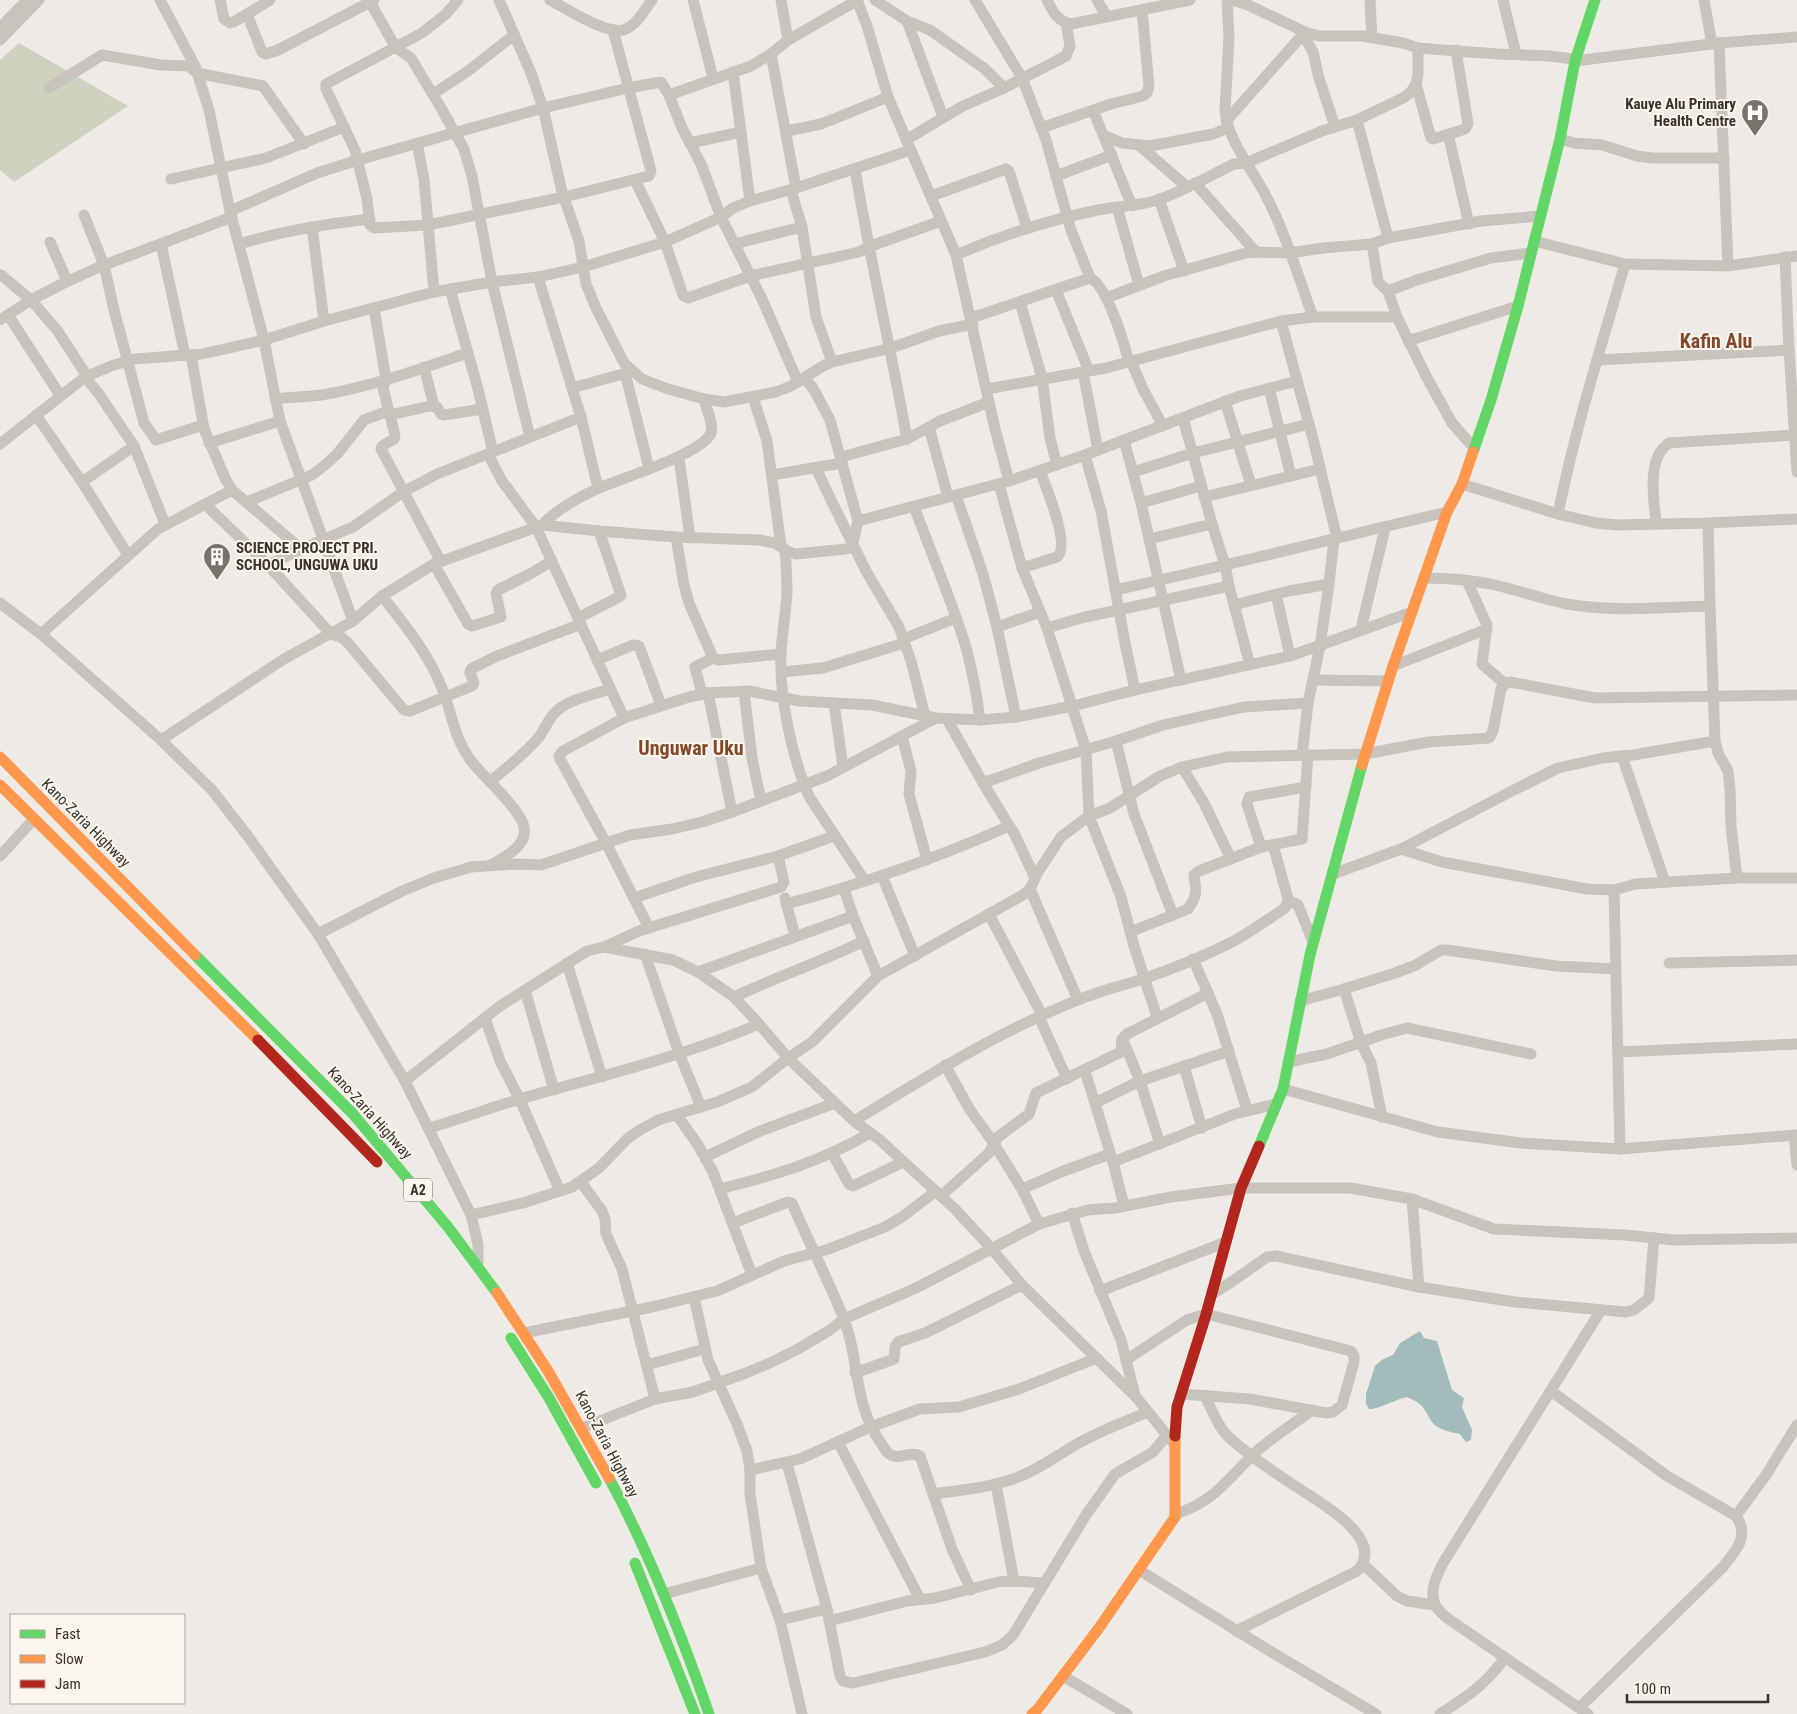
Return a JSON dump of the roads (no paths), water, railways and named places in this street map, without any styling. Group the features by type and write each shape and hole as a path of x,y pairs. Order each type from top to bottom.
{"main road":[{"path":"1032,1714 1037,1710 1174,1521 1177,1407 1212,1294 1241,1188 1283,1090 1313,942 1365,754 1446,512 1462,484 1492,400 1560,139 1575,62 1596,0"},
{"name":"Kano-Zaria Highway","path":"0,757 353,1114 402,1170 478,1266 564,1395 617,1495 664,1594 694,1669 709,1714"},
{"name":"Kano-Zaria Highway","path":"0,784 278,1060 385,1171"},
{"name":"Kano-Zaria Highway","path":"503,1326 548,1398 600,1490"},
{"path":"630,1549 695,1714"}],"street":[{"path":"0,28 27,0"},
{"path":"0,40 39,0"},
{"path":"160,0 195,66 209,110 231,214 264,340 280,421 353,621"},
{"path":"220,0 226,22 234,22 270,0"},
{"path":"458,0 446,14 422,33 326,84 326,89 355,150 371,227 428,225 478,216 648,176 651,171 612,30"},
{"path":"499,0 531,73 543,108 564,197 579,241 586,284 628,372 649,468"},
{"path":"550,0 598,25 612,30 624,30 636,22 652,0"},
{"path":"693,0 713,78"},
{"path":"781,0 788,40"},
{"path":"669,95 751,66 771,54 788,40 857,0 867,26 888,98 956,254 972,321 1022,568 1047,628 1073,706 1086,750 1089,816 1121,897 1157,1017"},
{"path":"875,0 907,21 930,30 985,68 1004,88"},
{"path":"976,0 1022,78 1041,128 1071,230 1090,278"},
{"path":"1047,0 1056,16 1071,24 1190,0"},
{"path":"1097,0 1107,17"},
{"path":"1227,0 1229,37 1225,110 1227,125 1246,163 1266,195 1281,227 1313,317"},
{"path":"1232,0 1248,5 1304,33 1319,36 1362,36 1403,43 1418,48 1549,56 1573,59 1575,62 1716,44 1797,37"},
{"path":"1370,0 1372,38"},
{"path":"1503,0 1516,54"},
{"path":"1704,0 1716,44 1724,158 1728,266"},
{"path":"247,14 262,52 266,54 278,50 372,1 396,48 411,58 464,149 472,176 478,216 492,282 530,437"},
{"path":"1041,128 1093,110 1143,96 1148,90 1142,10"},
{"path":"907,21 943,117"},
{"path":"0,444 86,376 127,362 160,356 188,355 264,340 324,321 434,292 492,282 538,277 583,267 665,242 721,217 733,208 750,201 855,169 909,145 943,117 961,107 1004,88 1066,56 1070,46 1066,23"},
{"path":"1103,136 1122,143 1150,146 1213,134 1227,125 1304,33"},
{"path":"1304,33 1313,52 1319,78 1335,127"},
{"path":"433,94 468,71 514,35"},
{"path":"956,254 993,238 1026,228 1068,217 1160,199 1234,164 1246,163 1357,120 1403,98 1411,92 1416,84 1418,74 1418,48"},
{"path":"1416,84 1430,137 1433,139 1465,130 1468,124 1456,50"},
{"path":"771,54 787,132 794,189 816,317 832,362"},
{"path":"50,88 102,55 161,65 189,66 197,73 263,86 304,144"},
{"path":"733,72 750,201"},
{"path":"60,395 4,318 31,300 67,281 231,214 317,173 543,108 661,82 669,95 707,178 721,217 801,380 813,388 830,420 858,521 853,543 846,550 796,554 775,543 759,540 690,538 539,526"},
{"path":"787,132 821,124 888,98"},
{"path":"1093,110 1132,206"},
{"path":"1357,120 1388,238"},
{"path":"172,179 266,158 344,127"},
{"path":"690,142 741,132"},
{"path":"1448,134 1469,224"},
{"path":"1560,139 1574,143 1602,145 1637,156 1652,158 1724,158"},
{"path":"417,143 424,179 434,292"},
{"path":"1140,146 1191,185 1256,252"},
{"path":"1056,176 1112,155"},
{"path":"855,169 868,247 891,348 907,439"},
{"path":"931,196 1006,169 1009,171 1026,228"},
{"path":"635,180 665,242 684,297 688,298 750,276 858,252 941,220"},
{"path":"1160,199 1184,271"},
{"path":"1117,207 1139,285"},
{"path":"84,215 104,265 127,362 144,423 156,440 204,425"},
{"path":"1106,298 1184,271 1256,252 1290,253 1372,244 1388,238 1493,220 1540,216"},
{"path":"239,244 312,226 370,219"},
{"path":"312,226 324,321"},
{"path":"734,244 802,227"},
{"path":"50,242 67,281"},
{"path":"161,244 209,443 232,490 301,549"},
{"path":"1372,244 1378,282 1388,291 1397,317 1437,398 1452,422 1474,448"},
{"path":"1388,291 1416,280 1532,247 1625,264 1728,266 1791,256 1789,350 1797,472"},
{"path":"1558,514 1566,476 1597,360 1625,264"},
{"path":"2,275 31,300 57,330 134,446 165,524"},
{"path":"538,277 581,418 598,488"},
{"path":"572,388 628,372 665,388 704,400 724,402 753,397 776,392 832,362 891,348 1090,278 1096,280 1106,298 1120,331 1130,362 1163,426"},
{"path":"450,289 482,409 490,453 502,481 539,526 552,561 624,718"},
{"path":"1056,290 1086,372 1098,450"},
{"path":"1020,302 1042,378 1050,438 1057,465"},
{"path":"1408,341 1518,306"},
{"path":"374,308 386,379 383,388 395,437 382,446 381,449 468,624 472,626 501,617 496,594 498,590 552,561"},
{"path":"986,389 1086,372 1281,322 1313,317 1397,317"},
{"path":"1130,932 1188,909 1193,903 1196,893 1195,873 1261,847 1302,839 1306,787 1305,755 1308,703 1320,646 1335,538 1309,424 1281,322"},
{"path":"1597,360 1789,350"},
{"path":"275,398 319,395 386,379 467,353"},
{"path":"424,367 434,406 444,415 482,409"},
{"path":"858,521 1004,483 1085,455 1225,401 1297,381"},
{"path":"1269,388 1291,476"},
{"path":"753,397 767,442 783,548 787,592 781,654 784,698 793,749 803,784 810,798 865,881"},
{"path":"161,740 284,659 353,621 382,596 437,562 539,526 557,511 598,488 679,458 708,437 710,433 712,428 704,400"},
{"path":"1225,401 1251,485"},
{"path":"772,475 816,468 907,439 940,420 989,402"},
{"path":"246,502 302,480 325,465 364,420 389,413 434,406"},
{"path":"36,415 82,482 128,555"},
{"path":"268,565 353,527 403,492 437,474 581,418"},
{"path":"1183,418 1225,565 1250,666"},
{"path":"209,443 280,421"},
{"path":"1133,472 1237,441 1309,424"},
{"path":"929,427 952,496 983,574 997,627 1016,717"},
{"path":"1656,524 1653,491 1654,470 1660,451 1669,442 1794,435"},
{"path":"1124,440 1141,503 1182,680"},
{"path":"82,482 134,446"},
{"path":"1085,455 1101,511 1135,690"},
{"path":"679,458 690,538"},
{"path":"816,468 866,571 899,627 911,661 936,718 983,783 1009,826 1078,1000"},
{"path":"1141,503 1203,491 1251,485 1320,469"},
{"path":"1022,568 1057,557 1061,554 1062,549 1058,523 1040,471"},
{"path":"1462,484 1558,514 1596,523 1618,525 1708,524 1797,519"},
{"path":"41,634 165,524 232,490"},
{"path":"205,504 268,565 331,634 341,637 348,643 404,710 410,711 474,685 470,673 471,669 579,621 619,597 621,595 599,532"},
{"path":"914,506 956,618 975,684 980,720"},
{"path":"1115,590 1385,528 1446,512"},
{"path":"1149,539 1212,524"},
{"path":"1708,524 1715,741 1718,753 1728,772 1731,826 1737,878"},
{"path":"1361,629 1385,528"},
{"path":"676,537 689,603 713,658"},
{"path":"1424,578 1453,578 1496,585 1574,606 1609,608 1710,606"},
{"path":"1468,581 1486,621 1487,629 1482,664 1505,684"},
{"path":"1234,605 1276,594 1329,584"},
{"path":"1047,628 1119,609 1229,586"},
{"path":"1276,594 1290,656"},
{"path":"382,596 419,643 445,698 457,738 471,761 513,807 524,827 524,836 519,845 512,852 490,866"},
{"path":"0,603 41,634 161,740 194,772 221,802 318,934 405,1081 471,1215 478,1244 478,1266"},
{"path":"997,627 1040,612"},
{"path":"649,928 559,756 563,751 624,718 705,694 744,691 800,701 872,705 936,718 980,720 1016,717 1073,706 1135,690 1290,656 1412,612"},
{"path":"782,672 823,668 904,641 956,618"},
{"path":"1393,666 1487,629"},
{"path":"596,660 633,645 639,646 661,706"},
{"path":"732,812 705,694 695,667 713,658 719,660 781,654"},
{"path":"1313,680 1388,681"},
{"path":"471,1215 524,1203 581,1182 599,1168 628,1138 658,1120 701,1107 752,1087 788,1058 812,1042 878,976 1023,895 1061,837 1089,816 1129,798 1160,776 1182,767 1227,757 1365,754 1428,742 1489,738 1493,731 1501,689 1510,682 1595,698 1797,695"},
{"path":"490,782 519,758 540,736 556,711 564,706 610,689"},
{"path":"744,691 752,758 761,801"},
{"path":"834,703 843,767"},
{"path":"983,783 1039,763 1116,741 1163,725 1244,707 1308,703"},
{"path":"318,934 402,891 434,878 470,867 553,863 630,836 702,822 732,812 827,776 936,718"},
{"path":"902,736 912,771 909,794 927,860"},
{"path":"1116,741 1129,798 1174,915"},
{"path":"1333,874 1402,849 1558,768 1581,762 1715,741"},
{"path":"1622,756 1665,882"},
{"path":"1182,767 1204,803 1231,859"},
{"path":"1261,847 1247,804 1249,797 1306,787"},
{"path":"0,856 34,819"},
{"path":"786,904 844,889 882,876 927,860 1009,826"},
{"path":"634,898 696,877 778,856 834,836"},
{"path":"854,1121 945,1065 1041,1016 1078,1000 1193,959 1231,942 1256,928 1285,908 1288,900 1273,845"},
{"path":"1402,849 1442,862 1586,890 1614,890 1626,886 1665,882 1737,878 1797,878"},
{"path":"778,856 784,882 782,887 795,936"},
{"path":"882,876 915,956"},
{"path":"405,1081 500,1006 587,950 604,947 649,928 782,887"},
{"path":"844,889 878,976"},
{"path":"1614,890 1620,1148"},
{"path":"1288,900 1298,905 1313,942"},
{"path":"988,914 1041,1016 1067,1079"},
{"path":"698,972 853,916"},
{"path":"734,997 864,942"},
{"path":"604,947 673,960 698,972 734,997 760,1024 788,1058 854,1121 938,1194 991,1248 1022,1285 1136,1397 1175,1445"},
{"path":"1300,1000 1344,990 1395,973 1416,965 1441,950 1556,966 1616,969"},
{"path":"645,954 679,1053 701,1107"},
{"path":"1193,959 1217,1014 1247,1110"},
{"path":"1669,963 1797,960"},
{"path":"567,963 602,1077"},
{"path":"525,990 554,1090"},
{"path":"1344,990 1360,1043 1370,1062 1382,1117"},
{"path":"524,1333 717,1291 784,1261 826,1250 885,1227 938,1194 988,1152 998,1137 1031,1111 1036,1093 1121,1052 1122,1038 1127,1034 1157,1017 1208,993"},
{"path":"485,1018 500,1061 520,1100 560,1191"},
{"path":"429,1128 720,1041 760,1024"},
{"path":"1288,1062 1327,1054 1407,1028 1531,1054"},
{"path":"1122,1038 1140,1081 1160,1144"},
{"path":"1619,1052 1797,1044"},
{"path":"1095,1103 1140,1081 1229,1051"},
{"path":"945,1065 970,1110 1022,1189 1039,1224"},
{"path":"1184,1066 1202,1128"},
{"path":"1085,1071 1112,1158 1124,1206"},
{"path":"1283,1090 1438,1132 1521,1143 1620,1148 1795,1135 1797,1165"},
{"path":"705,1157 758,1132 835,1103"},
{"path":"1022,1189 1061,1172 1160,1144 1247,1110 1276,1104"},
{"path":"677,1115 705,1157 720,1190 752,1275"},
{"path":"720,1190 768,1176 832,1153 870,1133"},
{"path":"832,1153 849,1184 853,1186 903,1162"},
{"path":"581,1182 602,1211 605,1219 606,1234 622,1269 648,1365 655,1399"},
{"path":"582,1428 655,1399 693,1392 754,1370 798,1349 830,1330 844,1319 916,1288 1039,1224 1072,1213 1204,1192 1241,1188 1350,1188 1412,1199 1494,1229 1702,1240 1797,1238"},
{"path":"1412,1199 1419,1287"},
{"path":"733,1223 790,1202 844,1319 852,1346 860,1395 870,1427 886,1452 899,1457 914,1454 920,1456 952,1549 971,1590"},
{"path":"1072,1213 1084,1251 1121,1340 1136,1397"},
{"path":"1212,1294 1267,1257 1284,1256 1419,1287 1515,1302 1626,1312 1634,1310 1649,1298 1654,1238"},
{"path":"1100,1291 1226,1242"},
{"path":"855,1373 894,1359 895,1346 898,1342 925,1333 1022,1285"},
{"path":"694,1297 704,1349 747,1451 750,1470 750,1494 761,1568 780,1620 802,1714"},
{"path":"1551,1391 1667,1476 1736,1516 1741,1522 1744,1533 1738,1547 1723,1567 1583,1711 1447,1618 1435,1605 1433,1594 1434,1581 1443,1563 1601,1310"},
{"path":"1126,1360 1187,1320 1206,1314 1350,1351 1354,1356 1342,1405 1333,1412 1250,1399 1181,1394"},
{"path":"648,1365 704,1349"},
{"path":"750,1470 800,1459 870,1427 920,1409 959,1407 1019,1389 1097,1358"},
{"path":"1205,1396 1225,1433 1252,1456 1323,1503 1352,1528 1365,1549 1363,1564 1357,1571 1236,1631"},
{"path":"1175,1514 1192,1509 1215,1494 1270,1440 1313,1410"},
{"path":"933,1494 996,1484 1015,1478 1048,1463 1096,1434 1148,1412"},
{"path":"1736,1516 1766,1475 1797,1425"},
{"path":"787,1463 827,1609 840,1676 843,1681 853,1683 985,1652 1002,1645 1013,1635 1086,1515 1116,1474 1153,1452 1167,1435"},
{"path":"838,1442 920,1599"},
{"path":"996,1484 1014,1581"},
{"path":"1363,1564 1397,1596 1407,1601 1435,1605"},
{"path":"664,1594 761,1568"},
{"path":"1139,1570 1236,1631 1376,1714"},
{"path":"829,1621 907,1601 934,1598 998,1582 1043,1583"},
{"path":"780,1620 827,1609"},
{"path":"1440,1714 1472,1694 1492,1675 1505,1658"},
{"path":"1062,1676 1109,1710 1127,1714"}],"water":[{"path":"1420,1331 1424,1338 1437,1341 1452,1390 1464,1398 1462,1407 1472,1430 1471,1440 1466,1442 1460,1434 1434,1425 1425,1410 1407,1397 1372,1409 1369,1409 1366,1404 1366,1394 1375,1366 1383,1359 1393,1355 1400,1343"}],"place":[{"name":"Kauye Alu Primary Health Centre","path":"1755,137"},
{"name":"SCIENCE PROJECT PRI. SCHOOL, UNGUWA UKU","path":"217,581"}],"district":[{"name":"Kafin Alu","path":"1716,341"},
{"name":"Unguwar Uku","path":"691,748"}]}
